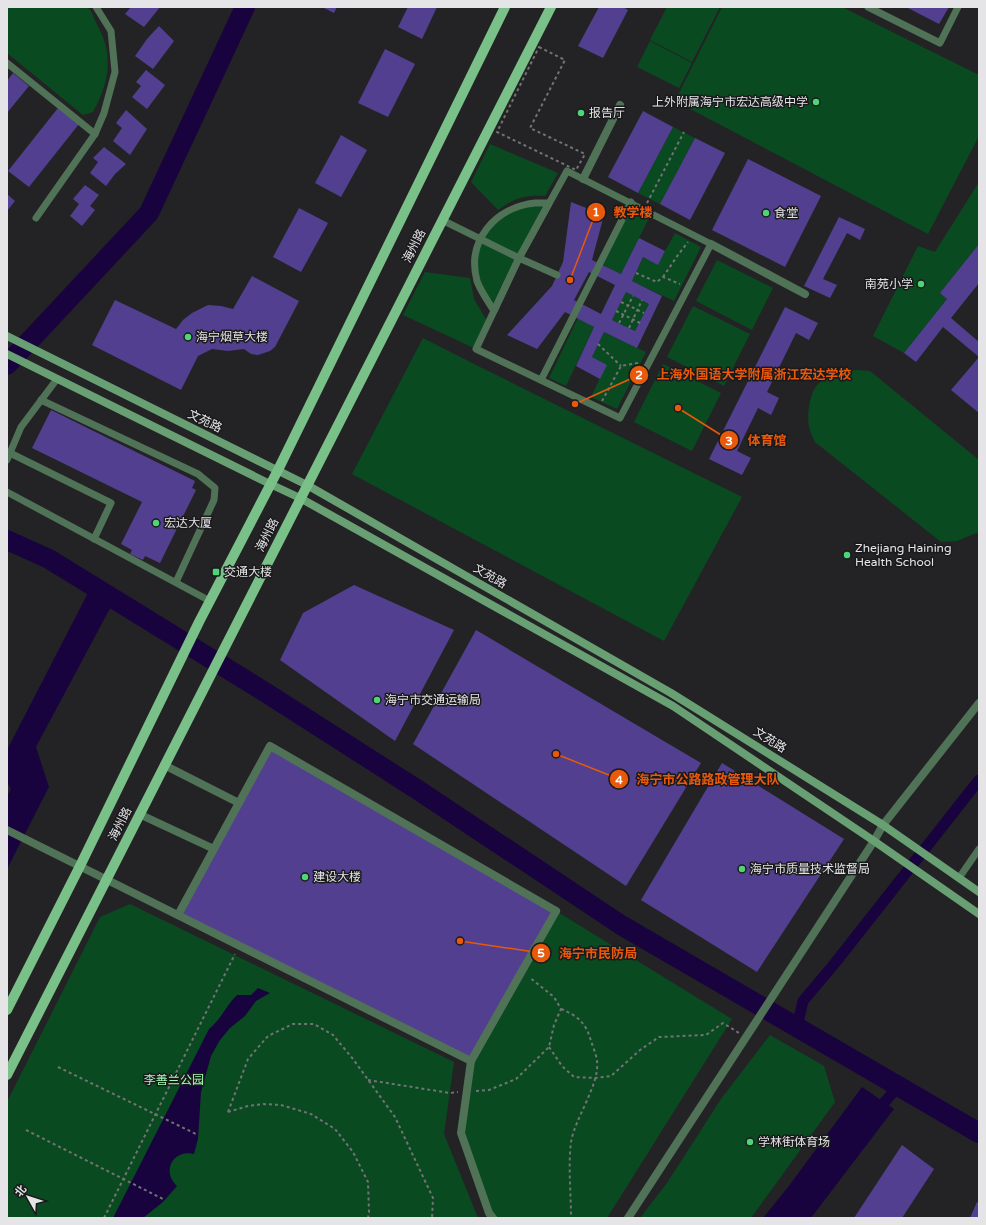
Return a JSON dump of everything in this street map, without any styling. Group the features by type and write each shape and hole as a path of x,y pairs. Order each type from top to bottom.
{"main road":[{"name":"海州路","path":"7,1010 80,866 199,622 278,470 505,7"},
{"name":"海州路","path":"7,1075 551,7"},
{"name":"文苑路","path":"7,336 307,485 671,693 883,825 979,892"},
{"name":"文苑路","path":"7,354 300,498 673,706 874,840 979,914"}],"street":[{"path":"583,179 620,105"},
{"path":"711,244 805,294"},
{"path":"628,1218 883,825 979,703"},
{"path":"178,915 270,746 556,911 471,1061 461,1133 489,1213 493,1218"},
{"path":"164,765 239,803"},
{"path":"139,814 214,850"},
{"path":"7,830 471,1061"}],"lane":[{"path":"868,7 940,43 958,7"},
{"path":"36,218 96,134 104,113 115,72 111,30 99,9"},
{"path":"7,63 96,134"},
{"path":"494,311 481,290 476,271 476,256 480,240 490,224 506,211 525,204 549,203 519,258 494,311 476,349 620,418 711,244 631,202 567,171 519,258"},
{"path":"541,380 631,202"},
{"path":"442,220 480,240 557,274"},
{"path":"54,377 42,400 21,427 8,456 111,503 94,539"},
{"path":"42,400 198,474 215,488 214,500 176,582"},
{"path":"7,492 210,601"},
{"path":"959,878 979,849"}],"path":[{"path":"540,47 565,60 530,128 585,154 576,170 496,132 540,47"},
{"path":"644,209 684,132"},
{"path":"636,272 657,282 664,277 678,255 694,236"},
{"path":"664,277 688,287"},
{"path":"619,323 633,296"},
{"path":"629,328 642,300"},
{"path":"621,302 644,313"},
{"path":"616,311 640,323"},
{"path":"598,344 621,366"},
{"path":"621,366 650,362"},
{"path":"599,408 621,366"},
{"path":"104,1218 240,946"},
{"path":"522,971 554,997 561,1009 574,1014 588,1031 597,1061 595,1078 579,1117 572,1141 570,1171 572,1218"},
{"path":"368,1080 450,1093 489,1090 516,1079 549,1047 554,1025 561,1009"},
{"path":"549,1047 562,1066 574,1077 595,1078 611,1076 640,1050 659,1037 706,1035 722,1023 746,1037"},
{"path":"368,1218 368,1182 352,1152 335,1129 311,1114 281,1105 263,1104 248,1106 228,1112 248,1059 268,1036 293,1024 314,1024 333,1035 353,1059 395,1117 433,1198 432,1218"},
{"path":"58,1067 198,1135"},
{"path":"26,1130 165,1200"}],"green space":[{"path":"7,7 87,7 91,11 104,39 108,61 104,87 93,112 83,115 7,53"},
{"path":"667,7 720,7 692,62 650,40"},
{"name":"上外附属海宁市宏达高级中学","path":"722,7 842,7 979,75 979,136 928,234 675,101"},
{"path":"650,41 692,63 679,88 637,67"},
{"path":"673,127 695,138 660,204 638,193"},
{"path":"490,144 558,173 545,196 520,198 498,210 471,182"},
{"path":"979,182 979,244 940,293 947,299 904,353 873,336 918,246 935,252"},
{"path":"549,203 494,311 481,290 475,261 484,232 506,211"},
{"path":"631,209 649,218 621,274 603,265"},
{"path":"675,233 701,247 674,301 632,281 643,257 658,264"},
{"path":"717,260 773,288 752,330 696,301"},
{"path":"425,272 470,278 474,299 487,321 476,349 403,315"},
{"path":"626,292 649,304 635,331 612,320"},
{"path":"693,306 750,334 724,386 667,357"},
{"path":"578,318 594,327 566,386 549,378"},
{"path":"604,332 646,352 617,409 591,397 606,365 592,357"},
{"path":"423,338 742,497 664,641 352,474"},
{"path":"663,364 721,393 692,451 634,422"},
{"path":"847,371 870,371 979,460 979,532 957,541 941,542 815,442 810,432 808,420 810,401 814,389 817,385 831,376"},
{"name":"李善兰公园","path":"130,904 454,1062 444,1134 478,1218 7,1218 7,1102 100,917"},
{"path":"556,911 732,1019 607,1218 493,1218 461,1133 471,1061"},
{"name":"学林街体育场","path":"770,1035 824,1066 835,1102 751,1218 640,1218 667,1183 721,1099"}],"shaded area":[{"path":"92,585 115,599 36,747 49,787 7,869 7,796 11,789 7,782 7,750"},
{"path":"258,988 270,993 256,1001 245,1016 230,1028 220,1040 211,1056 201,1092 198,1139 194,1154 187,1153 180,1155 175,1158 170,1168 172,1180 177,1186 163,1202 143,1218 113,1218 209,1029 218,1020 237,995 251,995"},
{"path":"862,1087 894,1109 811,1218 763,1218 788,1187"}],"building":[{"path":"131,7 160,7 144,27 125,14"},
{"path":"322,7 337,7 334,13"},
{"path":"408,7 437,7 422,39 398,27"},
{"path":"599,7 623,7 628,10 603,58 578,46"},
{"path":"906,7 949,7 939,24"},
{"path":"159,26 174,41 153,69 135,56 147,39"},
{"path":"385,49 415,64 388,117 358,103"},
{"path":"146,70 165,85 147,109 132,97 141,86 136,82"},
{"path":"13,73 29,86 7,113 7,81"},
{"path":"58,108 79,124 29,187 8,171"},
{"path":"126,110 147,129 130,155 113,141 122,128 116,123"},
{"path":"643,111 673,127 638,193 608,177"},
{"path":"341,135 367,150 341,197 315,183"},
{"path":"695,138 725,153 690,220 660,204"},
{"path":"104,147 126,164 115,174 106,186 90,173 98,162 93,158"},
{"name":"食堂","path":"748,159 821,196 785,267 712,230"},
{"path":"85,185 99,195 90,206 95,210 82,226 70,216 79,204 73,199"},
{"path":"7,194 15,201 7,211"},
{"path":"571,202 604,215 592,260 621,274 639,238 665,251 658,265 643,257 632,281 662,296 637,348 604,332 592,357 607,365 600,379 576,366 594,327 565,312 537,349 507,335 552,286 563,262","holes":["589,272 615,285 601,314 574,300","626,292 649,304 635,331 612,320"]},
{"path":"299,208 328,223 301,272 273,257"},
{"path":"839,217 865,229 860,240 847,233 823,279 837,285 830,298 804,286"},
{"path":"979,244 979,283 951,318 979,342 979,357 943,327 916,362 904,353 947,299 940,293"},
{"name":"海宁烟草大楼","path":"252,276 299,301 275,347 270,351 258,355 251,354 244,349 228,351 212,349 198,356 181,390 92,345 115,300 176,329 183,320 192,313 208,305 233,309"},
{"path":"785,307 818,323 809,340 796,333 767,392 779,398 771,415 758,408 737,451 751,458 742,475 709,459"},
{"path":"979,357 979,413 951,390"},
{"path":"51,410 195,481 192,488 196,490 160,563 145,556 143,560 130,554 132,550 121,544 142,502 32,448"},
{"name":"海宁市交通运输局","path":"354,585 454,630 395,741 280,660 303,613"},
{"path":"476,630 701,763 626,886 413,744"},
{"path":"270,746 556,911 471,1061 178,915"},
{"name":"海宁市质量技术监督局","path":"722,763 844,839 757,972 641,900"},
{"path":"902,1145 934,1169 902,1218 854,1218"},
{"path":"977,1202 979,1203 979,1218 970,1218"}],"waterway":[{"path":"7,365 149,213 245,7"},
{"path":"7,540 49,559 268,694 418,790 621,925 979,1133"},
{"path":"797,1027 803,1001 835,963 979,780"},
{"path":"875,1114 898,1086"}],"place":[{"name":"上外附属海宁市宏达高级中学","path":"816,102"},
{"name":"报告厅","path":"581,113"},
{"name":"食堂","path":"766,213"},
{"name":"教学楼","path":"570,280"},
{"name":"南苑小学","path":"921,284"},
{"name":"海宁烟草大楼","path":"188,337"},
{"name":"上海外国语大学附属浙江宏达学校","path":"575,404"},
{"name":"体育馆","path":"678,408"},
{"name":"宏达大厦","path":"156,523"},
{"name":"Zhejiang Haining Health School","path":"847,555"},
{"name":"交通大楼","path":"216,572"},
{"name":"海宁市交通运输局","path":"377,700"},
{"name":"海宁市公路路政管理大队","path":"556,754"},
{"name":"海宁市质量技术监督局","path":"742,869"},
{"name":"建设大楼","path":"305,877"},
{"name":"海宁市民防局","path":"460,941"},
{"name":"学林街体育场","path":"750,1142"}]}
